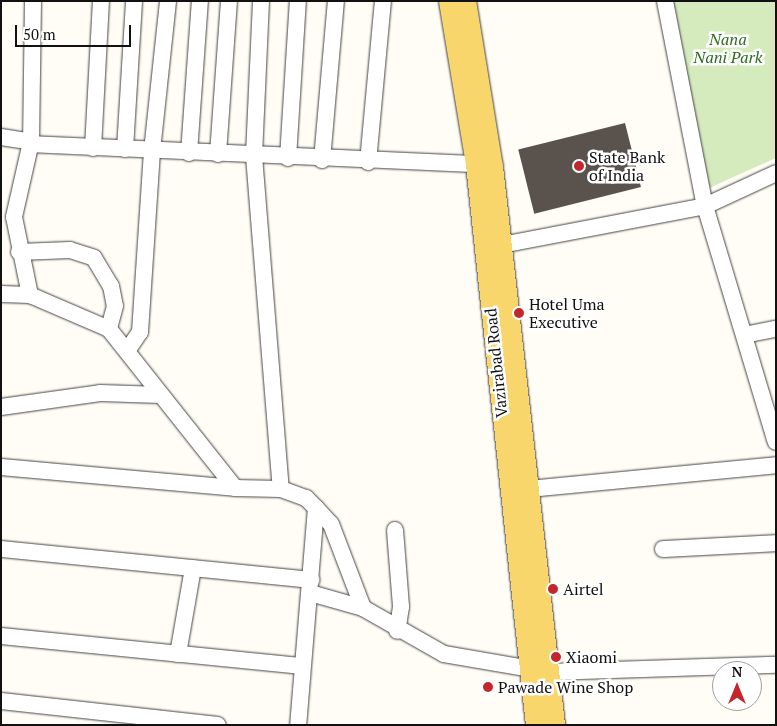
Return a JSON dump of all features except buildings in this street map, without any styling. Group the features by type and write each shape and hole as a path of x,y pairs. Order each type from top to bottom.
{"main road":[{"name":"Vazirabad Road","path":"449,1 476,164 493,247 529,489 555,725"},
{"name":"Vazirabad Road","path":"466,1 493,247 527,668 536,725"}],"street":[{"path":"30,295 19,252 16,198 31,143 34,1"},
{"path":"93,148 101,1"},
{"path":"125,149 134,1"},
{"path":"127,351 140,332 152,151 168,1"},
{"path":"189,153 200,1"},
{"path":"218,154 228,1"},
{"path":"261,1 254,156 281,489"},
{"path":"288,158 298,1"},
{"path":"322,160 336,1"},
{"path":"368,162 382,1"},
{"path":"665,1 705,206 776,442"},
{"path":"1,137 31,143 93,148 368,162 476,164"},
{"path":"493,247 705,206 776,173"},
{"path":"19,252 70,250 94,258 111,286 115,306 109,329"},
{"path":"1,294 30,295 109,329 235,488"},
{"path":"744,335 776,329"},
{"path":"1,408 100,394 161,394"},
{"path":"529,489 776,464"},
{"path":"1,467 235,488 281,489 306,498 331,524 362,608"},
{"path":"298,725 316,508"},
{"path":"395,530 401,606 397,631"},
{"path":"663,549 776,543"},
{"path":"1,549 193,568 310,587 362,608 397,631 466,660 549,672 776,665"},
{"path":"178,654 193,568"},
{"path":"1,636 303,666"},
{"path":"1,701 218,725"}],"green space":[{"name":"Nana Nani Park","path":"670,1 776,1 776,158 709,188"}],"place":[{"name":"State Bank of India","path":"579,166"},
{"name":"Hotel Uma Executive","path":"519,313"},
{"name":"Airtel","path":"553,589"},
{"name":"Xiaomi","path":"556,657"},
{"name":"Pawade Wine Shop","path":"488,687"}]}
